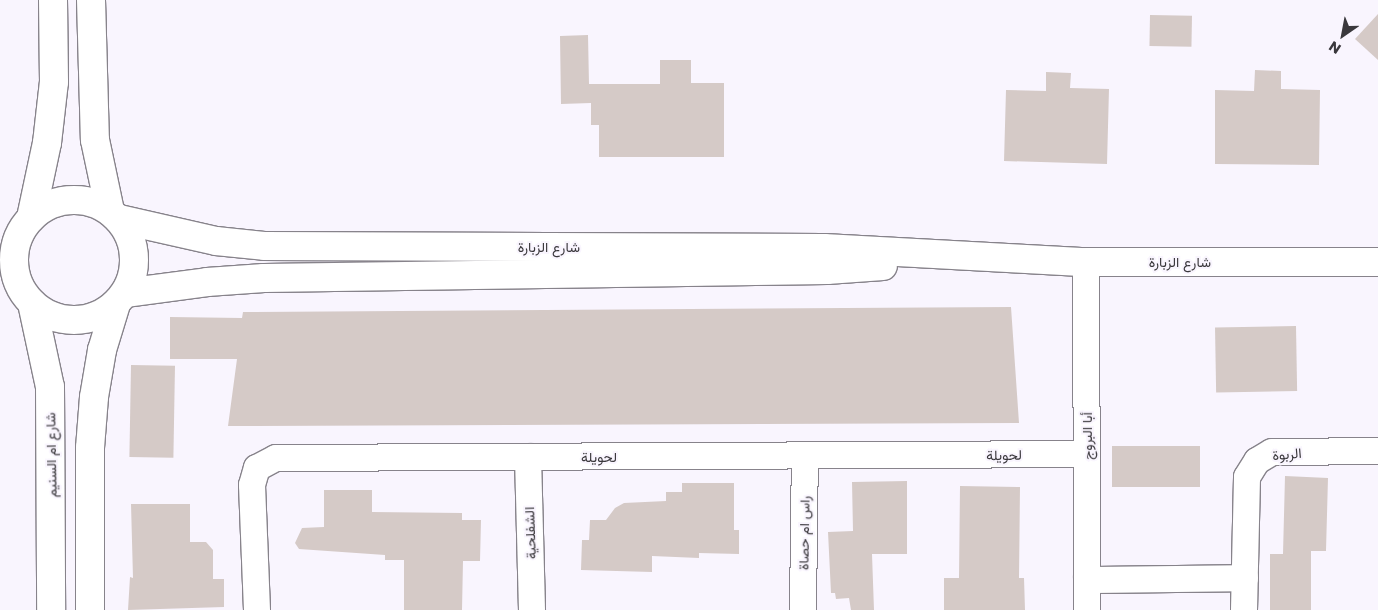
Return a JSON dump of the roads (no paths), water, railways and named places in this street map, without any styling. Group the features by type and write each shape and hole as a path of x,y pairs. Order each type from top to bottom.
{"street":[{"path":"53,0 54,82 47,143 18,225 14,268 19,296 47,314 65,320 83,320 101,314 121,298"},
{"path":"90,610 90,448 94,397 102,350 121,298 133,275 135,255 130,236 115,215 95,140 91,0"},
{"path":"18,225 49,205 70,200 90,202 115,215"},
{"name":"شارع الزبارة","path":"115,215 216,241 264,246 824,248 982,259 1086,262 1378,262"},
{"name":"شارع الزبارة","path":"121,298 207,282 264,278 827,270 982,259"},
{"name":"أبا البروج","path":"1086,262 1087,610"},
{"name":"شارع ام السنيم","path":"19,296 50,386 51,610"},
{"name":"الربوة","path":"1244,610 1247,477 1257,461 1272,452 1378,451"},
{"name":"لحويلة","path":"256,610 252,485 257,468 265,461 285,456 805,457 1087,454"},
{"name":"الشفلحية","path":"528,457 532,610"},
{"name":"راس ام حصاة","path":"802,610 805,457"},
{"path":"1087,580 1244,578"}]}
